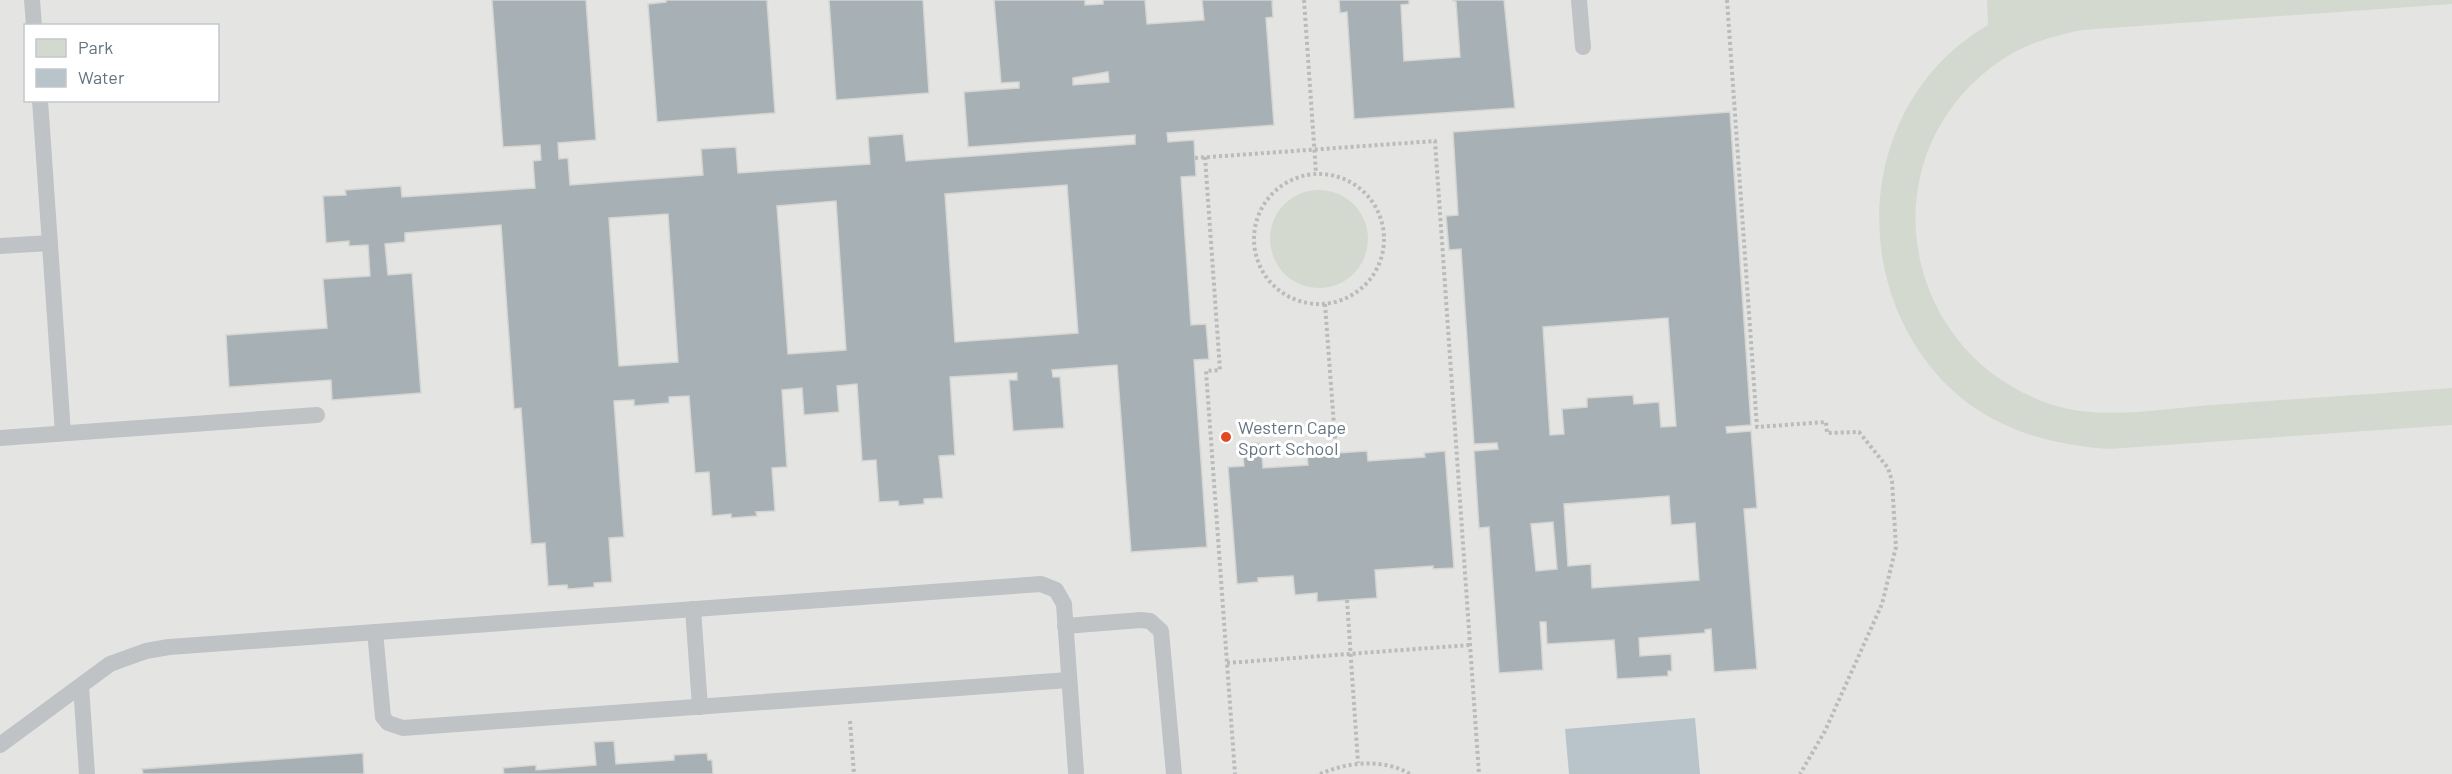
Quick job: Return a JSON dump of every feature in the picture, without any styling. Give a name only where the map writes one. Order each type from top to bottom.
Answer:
[{"type":"lane","points":[[32,0],[34,24]]},
{"type":"lane","points":[[1579,0],[1583,47]]},
{"type":"lane","points":[[40,102],[63,434]]},
{"type":"lane","points":[[0,246],[50,243]]},
{"type":"lane","points":[[0,438],[317,415]]},
{"type":"lane","points":[[0,745],[111,664],[146,651],[375,632],[1041,584],[1050,585],[1062,596],[1076,772]]},
{"type":"lane","points":[[693,609],[700,707]]},
{"type":"lane","points":[[1065,626],[1141,620],[1150,621],[1161,632],[1174,774]]},
{"type":"lane","points":[[375,632],[380,708],[382,717],[394,727],[1069,680]]},
{"type":"lane","points":[[81,686],[87,774]]},
{"type":"path","points":[[1304,0],[1316,173]]},
{"type":"path","points":[[1727,0],[1757,427],[1826,422],[1827,433],[1859,432],[1888,468],[1893,481],[1896,547],[1882,604],[1825,731],[1800,774]]},
{"type":"path","points":[[1195,158],[1435,141],[1479,774]]},
{"type":"path","points":[[1205,157],[1220,370],[1206,370],[1235,774]]},
{"type":"path","points":[[1316,173],[1334,175],[1352,182],[1366,193],[1377,208],[1383,225],[1384,243],[1381,262],[1372,278],[1359,291],[1343,300],[1325,304],[1306,303],[1288,297],[1274,286],[1262,270],[1256,253],[1254,234],[1258,215],[1268,199],[1281,186],[1298,177],[1316,173]]},
{"type":"path","points":[[1325,304],[1336,453]]},
{"type":"path","points":[[1347,600],[1358,763]]},
{"type":"path","points":[[1227,663],[1470,645]]},
{"type":"path","points":[[848,696],[854,774]]},
{"type":"path","points":[[1320,774],[1335,767],[1358,763],[1382,764],[1410,774]]},
{"type":"shaded area","name":"Western Cape Sport School","points":[[0,0],[2452,0],[2452,774],[0,774]]},
{"type":"green space","points":[[1987,0],[2452,0],[2452,4],[2082,30],[2039,41],[2000,61],[1957,100],[1930,146],[1917,196],[1918,248],[1932,297],[1959,341],[1999,378],[2050,404],[2069,409],[2109,413],[2452,388],[2452,425],[2109,449],[2066,444],[2025,433],[1986,415],[1951,389],[1916,347],[1893,300],[1881,249],[1880,197],[1891,147],[1912,100],[1944,58],[1988,25]]},
{"type":"green space","points":[[1319,190],[1338,194],[1354,204],[1364,220],[1368,239],[1364,258],[1354,274],[1338,284],[1319,288],[1300,284],[1284,274],[1274,258],[1270,239],[1274,220],[1284,204],[1300,194]]},
{"type":"water","points":[[1695,718],[1700,774],[1569,774],[1565,729]]},
{"type":"building","points":[[492,0],[586,0],[596,140],[558,143],[559,159],[568,158],[570,185],[703,175],[701,149],[736,147],[738,173],[870,164],[868,137],[903,134],[906,161],[1135,144],[1135,135],[968,147],[964,92],[1019,88],[1019,82],[1001,83],[994,0],[1085,0],[1085,5],[1103,4],[1103,0],[1145,0],[1147,24],[1204,20],[1202,0],[1272,0],[1273,17],[1266,18],[1274,125],[1167,133],[1168,142],[1194,140],[1196,176],[1181,177],[1191,325],[1206,324],[1209,359],[1194,360],[1207,547],[1131,552],[1117,365],[1052,370],[1053,377],[1060,377],[1064,428],[1013,431],[1009,380],[1017,380],[1017,373],[950,377],[955,455],[939,456],[943,498],[924,499],[924,504],[899,506],[898,501],[879,502],[876,460],[862,461],[857,384],[837,386],[839,412],[804,415],[802,388],[782,390],[787,467],[772,468],[775,511],[756,512],[757,516],[731,518],[731,514],[712,516],[709,472],[695,473],[689,396],[669,397],[669,403],[634,406],[634,400],[614,401],[624,537],[609,538],[612,582],[594,583],[594,587],[568,589],[567,585],[548,586],[545,543],[531,544],[521,408],[514,409],[501,225],[405,233],[405,242],[385,244],[388,275],[412,273],[421,393],[332,400],[331,380],[229,387],[226,335],[327,328],[323,279],[370,276],[368,245],[349,246],[349,241],[326,243],[323,196],[346,195],[345,190],[401,186],[402,197],[535,188],[533,161],[541,160],[540,145],[503,147]],"holes":[[[1108,72],[1109,82],[1073,85],[1073,78]],[[1067,185],[1078,333],[955,342],[945,194]],[[836,201],[846,350],[788,354],[777,206]],[[668,214],[678,362],[619,366],[609,218]]]},
{"type":"building","points":[[666,0],[767,0],[775,113],[657,122],[648,4],[666,2]]},
{"type":"building","points":[[829,0],[923,0],[929,93],[836,100]]},
{"type":"building","points":[[1339,0],[1409,0],[1409,4],[1401,5],[1404,61],[1460,57],[1456,2],[1452,0],[1504,0],[1515,108],[1354,119],[1347,12],[1340,13]]},
{"type":"building","points":[[1730,112],[1751,425],[1726,427],[1727,433],[1751,431],[1757,508],[1744,509],[1757,669],[1714,672],[1711,629],[1705,630],[1705,633],[1639,638],[1640,656],[1671,654],[1672,671],[1668,671],[1668,676],[1617,679],[1614,640],[1547,644],[1546,622],[1540,622],[1543,670],[1499,673],[1489,527],[1479,528],[1474,451],[1498,449],[1497,443],[1474,444],[1461,249],[1449,250],[1446,216],[1458,215],[1453,132]],"holes":[[[1668,318],[1676,426],[1661,427],[1659,402],[1634,404],[1633,395],[1587,398],[1587,407],[1562,409],[1564,434],[1550,435],[1543,327]],[[1669,496],[1671,525],[1695,523],[1699,580],[1592,588],[1591,564],[1568,566],[1564,504]],[[1553,522],[1557,569],[1536,571],[1531,524]]]},
{"type":"building","points":[[1261,443],[1263,468],[1308,465],[1307,455],[1367,451],[1368,461],[1425,457],[1424,453],[1445,451],[1454,568],[1433,569],[1433,566],[1375,570],[1377,598],[1317,602],[1317,593],[1295,595],[1293,576],[1258,578],[1258,582],[1237,584],[1228,467],[1244,466],[1242,444]]},
{"type":"building","points":[[614,741],[616,764],[674,760],[674,755],[707,753],[708,760],[712,760],[713,774],[504,774],[503,768],[536,765],[536,770],[596,765],[594,742]]},
{"type":"building","points":[[363,753],[364,774],[143,774],[142,769]]},
{"type":"place","name":"Western Cape Sport School","points":[[1226,437]]}]
